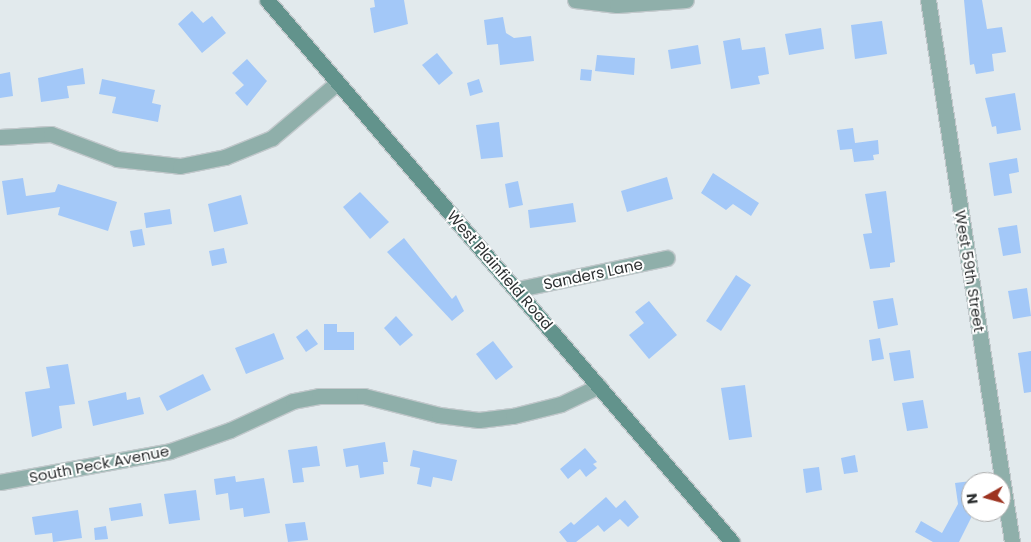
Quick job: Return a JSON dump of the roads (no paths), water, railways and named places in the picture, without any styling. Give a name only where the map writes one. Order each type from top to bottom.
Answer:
[{"type":"main road","name":"West Plainfield Road","points":[[267,0],[518,290],[732,542]]},
{"type":"street","points":[[575,0],[617,6],[686,0]]},
{"type":"street","name":"West 59th Street","points":[[928,0],[1012,542]]},
{"type":"street","points":[[0,137],[51,134],[117,159],[180,166],[225,157],[272,138],[337,83]]},
{"type":"street","name":"Sanders Lane","points":[[518,290],[667,258]]},
{"type":"street","name":"South Peck Avenue","points":[[0,482],[170,451],[230,430],[293,401],[320,396],[364,396],[439,415],[479,420],[513,416],[561,404],[599,386]]}]
